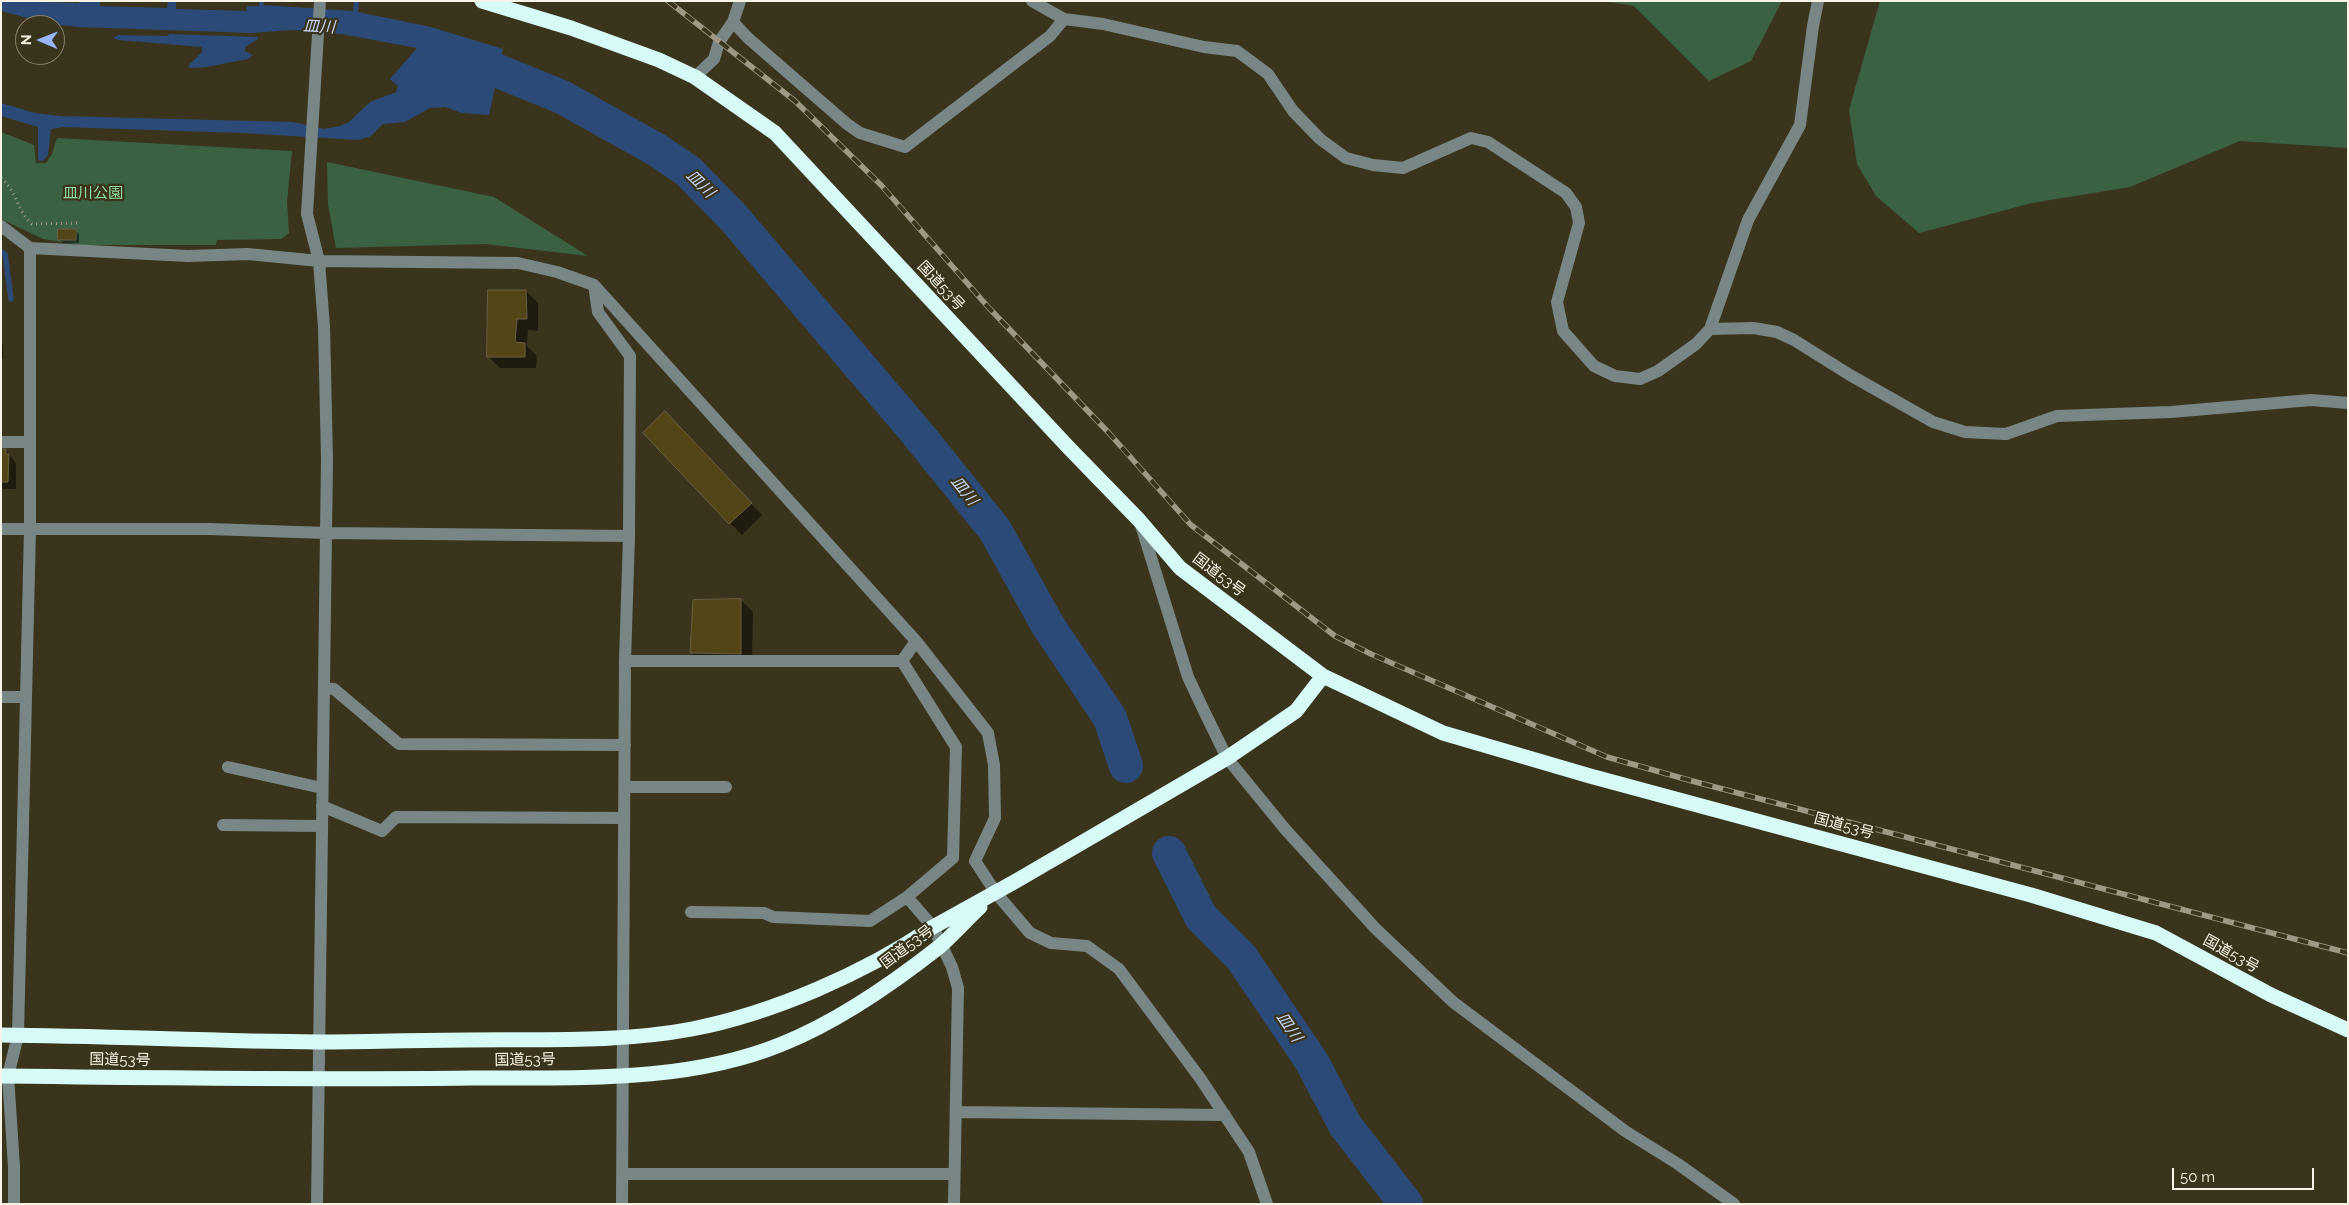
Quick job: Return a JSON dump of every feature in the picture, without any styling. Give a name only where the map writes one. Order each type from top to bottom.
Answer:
[{"type":"highway","name":"国道53号","points":[[482,1],[571,28],[658,60],[695,77],[775,133],[1062,441],[1139,520],[1180,568],[1323,676],[1444,733],[1590,776],[2031,895],[2156,933],[2271,995],[2348,1030]]},
{"type":"highway","name":"国道53号","points":[[1,1035],[318,1042],[623,1038],[693,1029],[773,1007],[836,980],[897,949],[1227,758],[1296,711],[1323,676]]},
{"type":"highway","name":"国道53号","points":[[5,1076],[318,1080],[622,1076],[704,1066],[780,1045],[817,1028],[852,1008],[940,946],[996,893]]},
{"type":"street","points":[[317,1204],[327,459],[324,336],[319,261],[307,214],[320,1]]},
{"type":"street","points":[[695,77],[714,59],[720,42],[734,22],[740,1]]},
{"type":"street","points":[[1032,1],[1064,19],[1103,24],[1204,47],[1237,51],[1268,74],[1294,111],[1320,139],[1346,158],[1373,165],[1403,168],[1471,138],[1488,142],[1566,193],[1576,207],[1579,223],[1557,302],[1563,331],[1594,366],[1615,376],[1640,379],[1658,371],[1696,344],[1710,329],[1748,220],[1800,125],[1818,1]]},
{"type":"street","points":[[734,22],[748,38],[860,133],[905,146],[1050,36],[1064,19]]},
{"type":"street","points":[[1,226],[30,248],[188,256],[248,254],[319,261],[518,264],[557,272],[594,285],[916,641],[988,734],[994,765],[995,818],[976,860],[996,893],[1030,933],[1051,943],[1087,946],[1119,970],[1200,1078],[1249,1152],[1262,1201]]},
{"type":"street","points":[[14,1204],[8,1167],[5,1076],[18,1035],[30,529],[30,248]]},
{"type":"street","points":[[594,285],[598,312],[630,356],[629,536],[625,661],[622,1204]]},
{"type":"street","points":[[1710,329],[1754,328],[1777,332],[1794,340],[1933,422],[1965,432],[2006,434],[2057,416],[2171,412],[2311,400],[2348,403]]},
{"type":"street","points":[[630,356],[653,350]]},
{"type":"street","points":[[1,442],[30,442]]},
{"type":"street","points":[[1139,520],[1188,678],[1227,758],[1285,829],[1369,920],[1453,1002],[1625,1131],[1678,1164],[1734,1204]]},
{"type":"street","points":[[1,529],[209,529],[326,533],[629,536]]},
{"type":"street","points":[[902,661],[916,641]]},
{"type":"street","points":[[625,661],[902,661]]},
{"type":"street","points":[[691,912],[764,913],[773,917],[870,921],[907,897],[953,858],[956,747],[902,661]]},
{"type":"street","points":[[324,688],[334,689],[400,744],[625,745]]},
{"type":"street","points":[[1,697],[26,697]]},
{"type":"street","points":[[228,767],[322,788]]},
{"type":"street","points":[[625,787],[726,787]]},
{"type":"street","points":[[322,806],[382,831],[396,817],[624,818]]},
{"type":"street","points":[[223,825],[322,826]]},
{"type":"street","points":[[907,897],[933,927],[940,946],[952,967],[958,988],[954,1204]]},
{"type":"street","points":[[956,1112],[1225,1115]]},
{"type":"street","points":[[623,1174],[954,1174]]},
{"type":"path","points":[[1,178],[15,194],[22,215],[32,224],[79,223]]},
{"type":"green space","points":[[1603,1],[1782,1],[1751,61],[1709,81],[1634,6]]},
{"type":"green space","points":[[1880,1],[2348,1],[2348,148],[2240,141],[2130,187],[2032,203],[1919,233],[1876,196],[1857,164],[1849,110]]},
{"type":"green space","name":"皿川公園","points":[[1,132],[34,145],[36,163],[46,163],[52,154],[57,138],[292,151],[287,202],[289,233],[281,239],[217,240],[216,245],[81,245],[43,239],[1,219]]},
{"type":"green space","points":[[327,162],[494,197],[588,256],[485,244],[336,248],[328,205]]},
{"type":"water","points":[[1,1],[79,3],[79,1],[100,1],[100,6],[167,8],[168,1],[176,1],[176,9],[246,11],[247,6],[259,6],[259,1],[263,1],[264,5],[353,11],[354,1],[359,1],[358,12],[431,27],[503,49],[489,115],[462,113],[445,107],[430,108],[405,122],[383,124],[371,136],[359,140],[242,133],[63,127],[51,129],[48,155],[43,161],[38,160],[38,127],[1,116],[1,103],[35,113],[60,116],[293,122],[324,129],[349,122],[370,102],[396,92],[398,86],[390,79],[417,48],[341,34],[292,30],[251,33],[79,27],[65,26],[65,15],[16,15],[1,11]]},
{"type":"water","points":[[169,34],[258,37],[258,39],[245,47],[245,51],[253,55],[248,59],[190,68],[188,66],[202,52],[202,47],[113,38],[118,35],[168,36]]},
{"type":"building","points":[[58,229],[76,229],[76,240],[58,240]]},
{"type":"building","points":[[488,290],[526,290],[527,319],[517,319],[515,342],[525,343],[525,357],[487,357]]},
{"type":"building","points":[[665,411],[752,503],[729,524],[643,433]]},
{"type":"building","points":[[1,449],[6,449],[6,454],[9,454],[8,482],[1,482]]},
{"type":"building","points":[[741,599],[741,654],[690,653],[693,600]]},
{"type":"waterway","name":"皿川","points":[[456,54],[562,97],[657,150],[688,171],[733,217],[916,432],[995,530],[1047,624],[1110,718],[1126,766]]},
{"type":"waterway","points":[[1,252],[5,254],[11,299]]},
{"type":"waterway","name":"皿川","points":[[1169,853],[1201,917],[1241,957],[1312,1062],[1345,1125],[1406,1204]]},
{"type":"railway","points":[[668,1],[795,101],[881,185],[989,308],[1108,432],[1191,525],[1335,636],[1371,654],[1607,757],[2348,953]]}]
